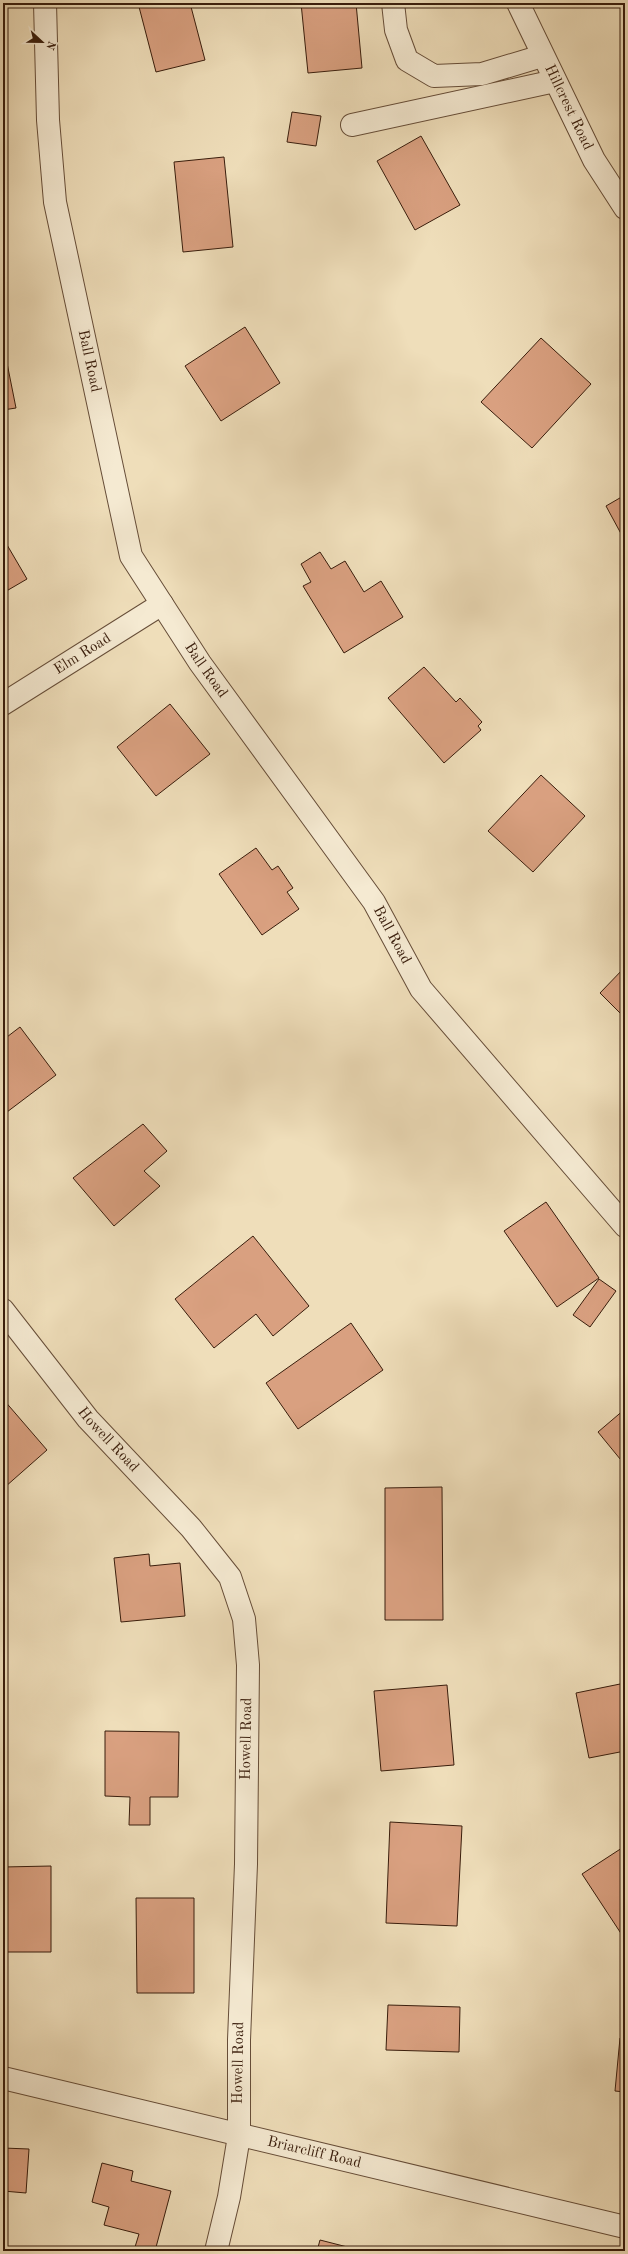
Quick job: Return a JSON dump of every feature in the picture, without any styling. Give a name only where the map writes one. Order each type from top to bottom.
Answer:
[{"type":"street","name":"Ball Road","points":[[45,3],[48,120],[55,202],[130,556],[200,663],[374,902],[421,989],[625,1226]]},
{"type":"street","points":[[393,3],[396,30],[407,60],[434,76],[482,74],[542,56]]},
{"type":"street","name":"Hillcrest Road","points":[[518,3],[542,56],[594,160],[625,208]]},
{"type":"street","points":[[352,125],[555,81]]},
{"type":"street","name":"Elm Road","points":[[3,704],[162,604]]},
{"type":"street","name":"Howell Road","points":[[3,1310],[88,1419],[191,1528],[230,1577],[244,1619],[248,1665],[248,1697],[246,1864],[239,2040],[239,2136],[229,2198],[216,2251]]},
{"type":"street","name":"Briarcliff Road","points":[[3,2078],[239,2136],[625,2227]]},
{"type":"building","points":[[138,3],[190,3],[205,60],[156,72]]},
{"type":"building","points":[[301,3],[356,3],[362,68],[308,73]]},
{"type":"building","points":[[3,110],[6,155],[3,155]]},
{"type":"building","points":[[292,112],[321,116],[316,146],[287,142]]},
{"type":"building","points":[[421,136],[460,205],[415,230],[377,161]]},
{"type":"building","points":[[224,157],[233,247],[183,252],[174,162]]},
{"type":"building","points":[[245,327],[280,383],[221,421],[185,366]]},
{"type":"building","points":[[541,338],[591,384],[532,448],[481,402]]},
{"type":"building","points":[[3,343],[16,408],[3,410]]},
{"type":"building","points":[[625,495],[625,541],[606,506]]},
{"type":"building","points":[[3,538],[27,579],[3,593]]},
{"type":"building","points":[[320,552],[331,569],[345,561],[364,592],[381,581],[403,617],[344,653],[303,586],[311,582],[301,564]]},
{"type":"building","points":[[424,667],[456,702],[460,698],[482,722],[478,726],[481,730],[444,763],[388,698]]},
{"type":"building","points":[[170,704],[210,754],[156,796],[117,747]]},
{"type":"building","points":[[541,775],[585,816],[533,872],[488,831]]},
{"type":"building","points":[[256,848],[272,870],[278,866],[293,888],[287,892],[299,909],[262,935],[219,874]]},
{"type":"building","points":[[625,967],[625,1018],[600,993]]},
{"type":"building","points":[[20,1027],[56,1075],[3,1115],[3,1040]]},
{"type":"building","points":[[143,1124],[167,1151],[144,1171],[160,1186],[114,1226],[73,1178]]},
{"type":"building","points":[[546,1202],[599,1278],[557,1307],[504,1231]]},
{"type":"building","points":[[253,1236],[309,1306],[273,1336],[256,1314],[214,1348],[175,1299]]},
{"type":"building","points":[[599,1279],[616,1291],[590,1327],[573,1315]]},
{"type":"building","points":[[351,1323],[383,1370],[298,1429],[266,1383]]},
{"type":"building","points":[[3,1399],[47,1450],[5,1487],[3,1484]]},
{"type":"building","points":[[625,1409],[625,1465],[598,1432]]},
{"type":"building","points":[[442,1487],[443,1620],[385,1620],[385,1488]]},
{"type":"building","points":[[149,1554],[150,1566],[180,1563],[185,1616],[121,1622],[114,1558]]},
{"type":"building","points":[[625,1683],[625,1751],[589,1758],[576,1693]]},
{"type":"building","points":[[447,1685],[454,1765],[381,1771],[374,1691]]},
{"type":"building","points":[[105,1731],[179,1732],[178,1797],[150,1797],[150,1825],[129,1825],[130,1797],[105,1796]]},
{"type":"building","points":[[390,1822],[462,1826],[457,1926],[386,1923]]},
{"type":"building","points":[[625,1846],[625,1933],[622,1935],[582,1874]]},
{"type":"building","points":[[51,1866],[51,1952],[3,1952],[3,1867]]},
{"type":"building","points":[[136,1898],[194,1898],[194,1993],[137,1993]]},
{"type":"building","points":[[388,2005],[460,2007],[459,2052],[386,2050]]},
{"type":"building","points":[[620,2038],[625,2038],[625,2092],[615,2091]]},
{"type":"building","points":[[3,2148],[29,2149],[26,2193],[3,2191]]},
{"type":"building","points":[[102,2163],[133,2171],[131,2181],[171,2191],[155,2251],[135,2247],[139,2234],[104,2225],[109,2207],[92,2202]]},
{"type":"building","points":[[320,2240],[363,2251],[317,2251]]}]
